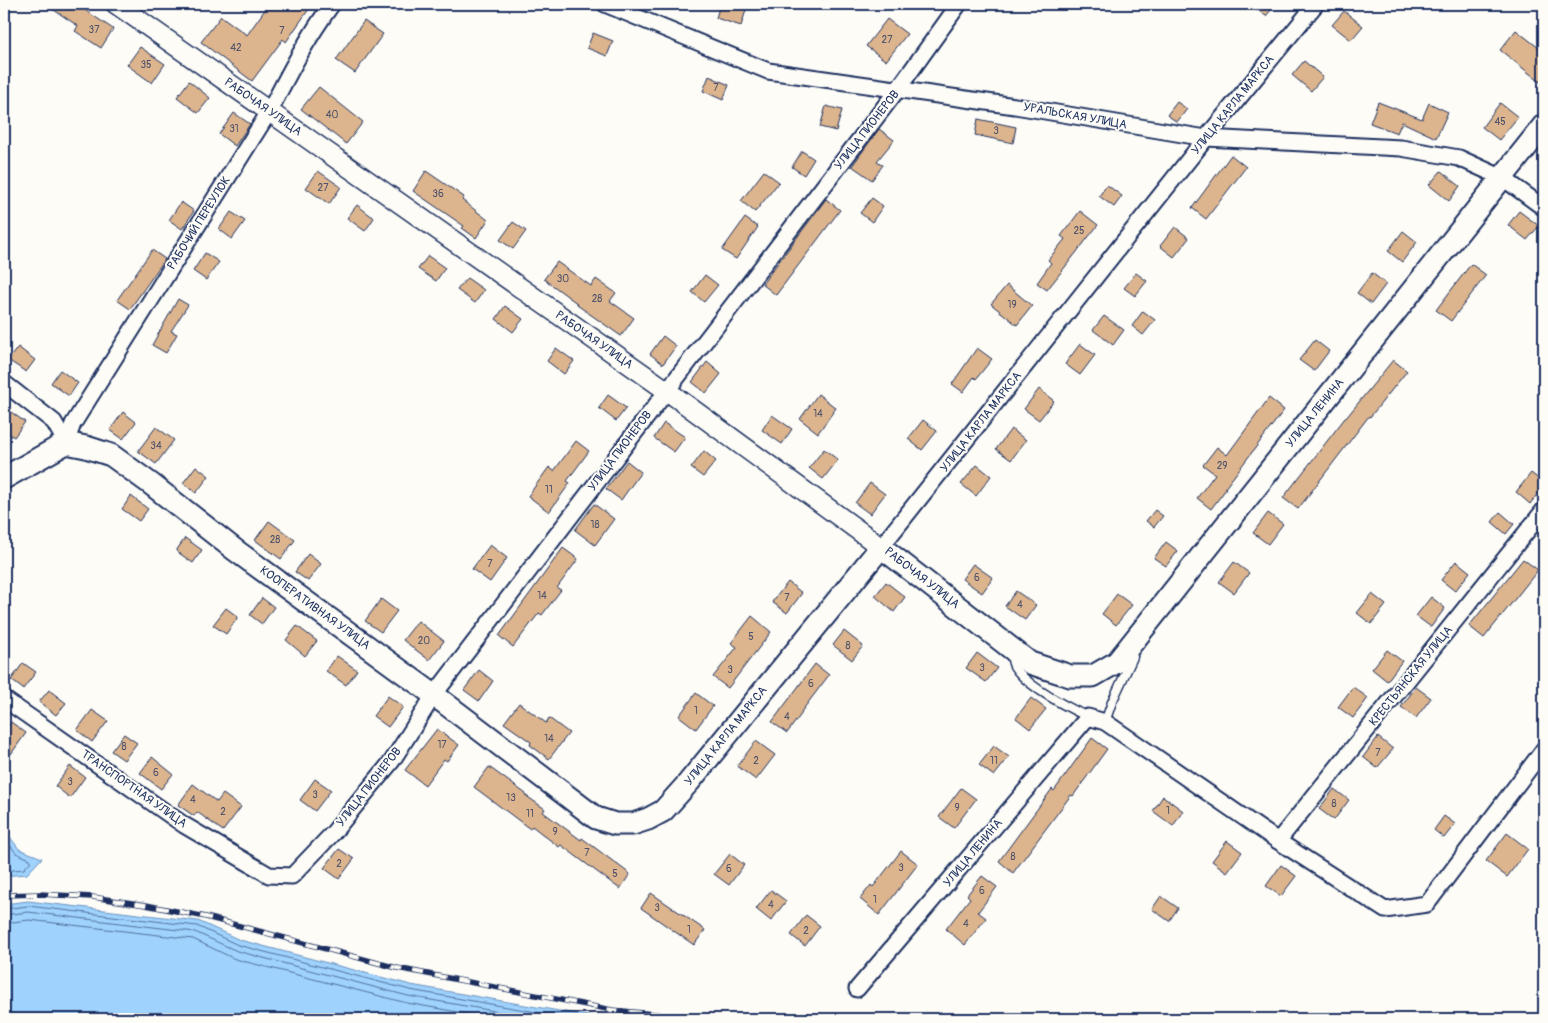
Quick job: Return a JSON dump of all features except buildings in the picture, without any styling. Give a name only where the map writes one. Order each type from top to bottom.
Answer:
[{"type":"main road","name":"УЛИЦА ЛЕНИНА","points":[[1070,676],[1093,676],[1117,662],[1544,125]]},
{"type":"main road","points":[[4,478],[66,443]]},
{"type":"main road","name":"КООПЕРАТИВНАЯ УЛИЦА","points":[[66,443],[86,447],[111,456],[151,484],[235,550],[434,694],[596,818],[615,824],[632,824]]},
{"type":"main road","name":"РАБОЧАЯ УЛИЦА","points":[[881,547],[1030,663],[1070,676]]},
{"type":"main road","name":"УЛИЦА КАРЛА МАРКСА","points":[[632,824],[648,819],[663,811],[689,782],[881,547]]},
{"type":"street","name":"РАБОЧАЯ УЛИЦА","points":[[116,4],[666,390],[881,547]]},
{"type":"street","name":"РАБОЧИЙ ПЕРЕУЛОК","points":[[66,443],[73,424],[269,112],[319,21],[332,4]]},
{"type":"street","name":"УРАЛЬСКАЯ УЛИЦА","points":[[605,4],[768,71],[1015,106],[1206,138],[1401,148],[1459,158],[1503,178],[1544,208]]},
{"type":"street","name":"УЛИЦА ПИОНЕРОВ","points":[[269,875],[292,876],[333,833],[392,761],[434,694],[898,89],[959,4]]},
{"type":"street","name":"УЛИЦА КАРЛА МАРКСА","points":[[881,547],[1206,138],[1316,4]]},
{"type":"street","points":[[4,384],[54,422],[66,443]]},
{"type":"street","name":"КРЕСТЬЯНСКАЯ УЛИЦА","points":[[1278,841],[1544,510]]},
{"type":"street","name":"ТРАНСПОРТНАЯ УЛИЦА","points":[[4,699],[184,825],[269,875]]},
{"type":"street","points":[[1088,717],[1105,722],[1278,841],[1385,910],[1427,904],[1544,749]]},
{"type":"street","name":"УЛИЦА ЛЕНИНА","points":[[858,989],[1088,717]]},
{"type":"lane","points":[[1010,647],[1014,665],[1031,684],[1088,717]]},
{"type":"lane","points":[[1105,722],[1133,657],[1125,651]]},
{"type":"water","points":[[4,829],[19,849],[42,858],[27,874],[4,876]]},
{"type":"water","points":[[28,901],[198,921],[240,940],[411,985],[605,1019],[4,1019],[4,904]]},
{"type":"railway","points":[[4,895],[40,894],[92,897],[146,905],[206,917],[397,968],[612,1010],[707,1019]]},
{"type":"railway","points":[[1530,1019],[1544,1015]]}]
